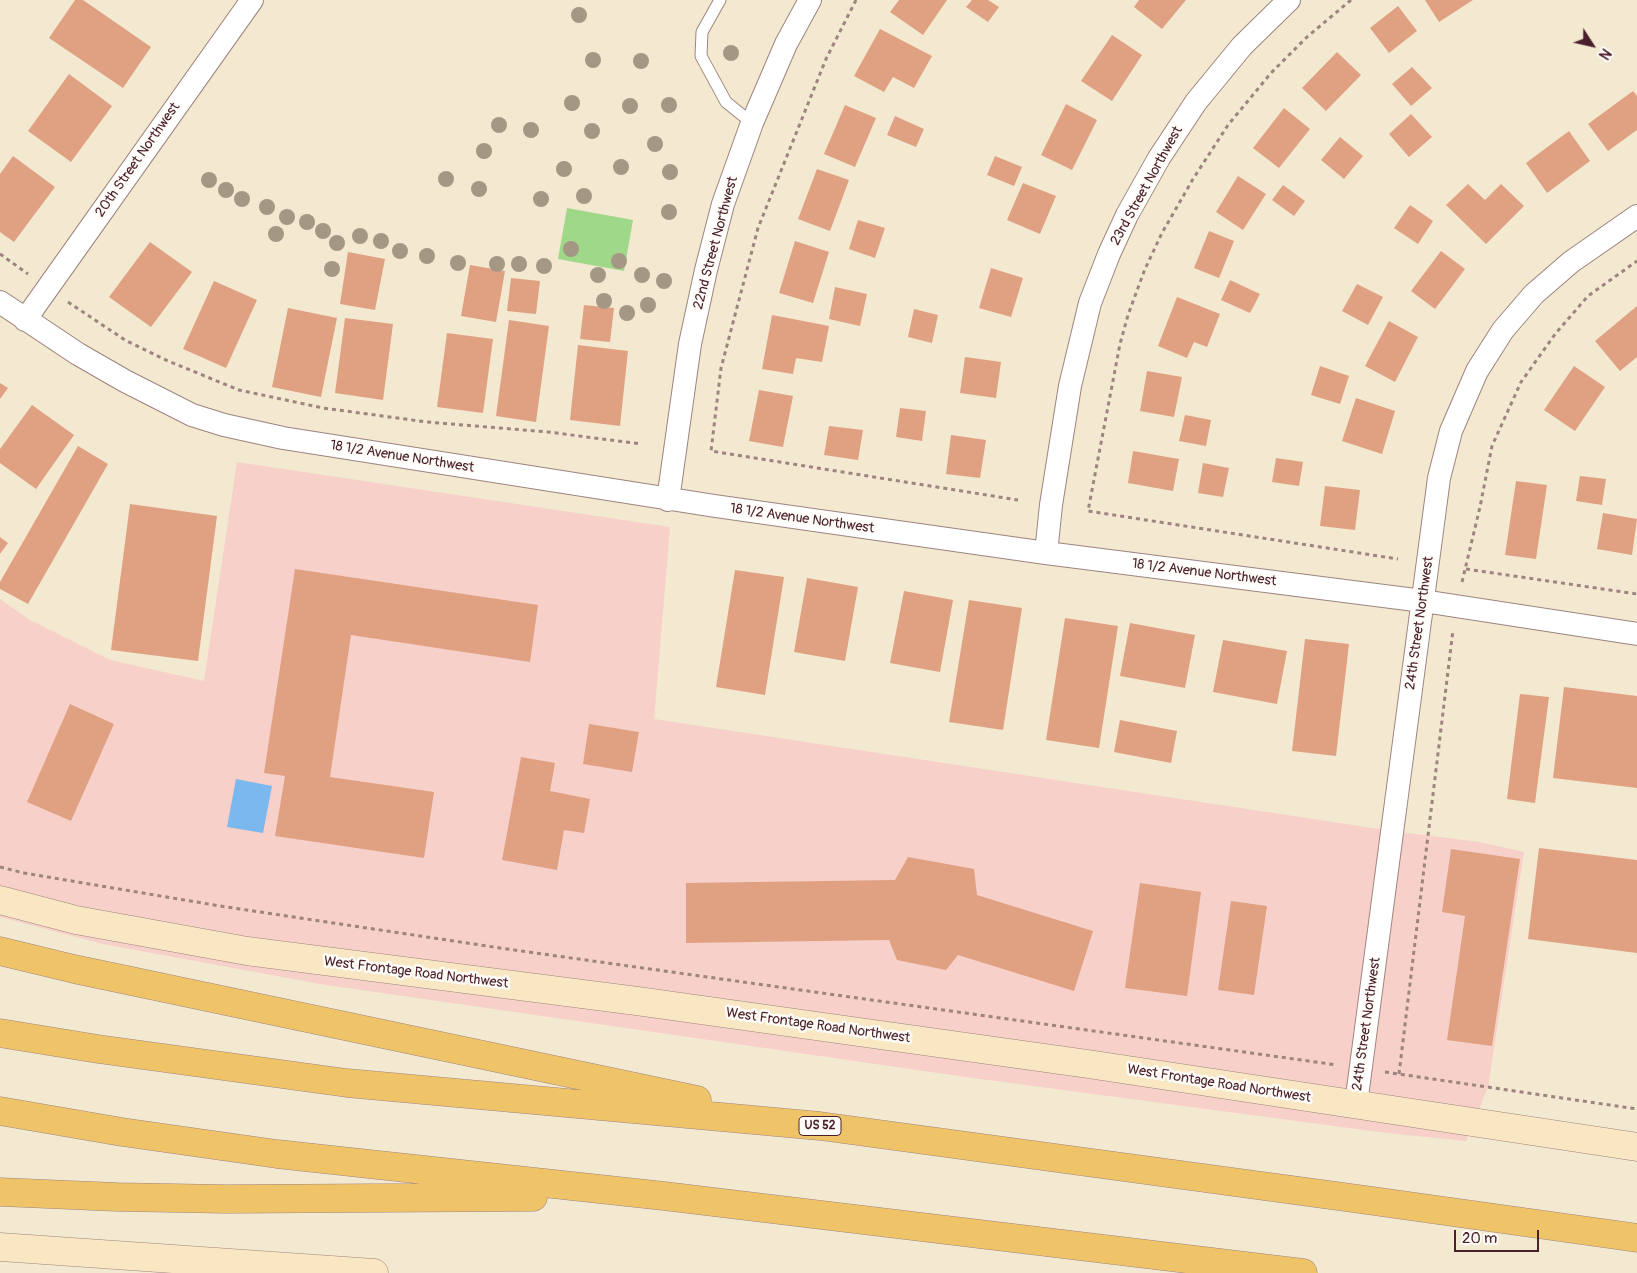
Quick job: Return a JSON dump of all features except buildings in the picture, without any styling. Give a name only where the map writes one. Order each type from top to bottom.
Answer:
[{"type":"highway","points":[[0,951],[74,969],[820,1126]]},
{"type":"highway","name":"US 52","points":[[0,1033],[98,1049],[347,1084],[820,1126],[1349,1197],[1637,1238]]},
{"type":"highway","points":[[0,1112],[277,1154],[664,1196],[1303,1273]]},
{"type":"highway","points":[[0,1192],[226,1199],[664,1196]]},
{"type":"street","name":"20th Street Northwest","points":[[25,320],[252,0]]},
{"type":"street","name":"22nd Street Northwest","points":[[668,500],[690,344],[723,204],[752,123],[786,44],[810,0]]},
{"type":"street","name":"23rd Street Northwest","points":[[1046,554],[1051,505],[1070,386],[1090,303],[1109,254],[1127,215],[1159,158],[1196,102],[1242,46],[1289,0]]},
{"type":"street","name":"24th Street Northwest","points":[[1356,1104],[1439,478],[1451,431],[1477,370],[1504,330],[1534,294],[1571,262],[1637,216]]},
{"type":"street","name":"18 1/2 Avenue Northwest","points":[[0,302],[25,320],[125,382],[192,415],[224,426],[284,438],[668,500],[1046,554],[1423,601],[1637,634]]},
{"type":"street","name":"West Frontage Road Northwest","points":[[0,900],[76,920],[247,951],[686,1008],[1098,1065],[1637,1147]]},
{"type":"street","points":[[0,1246],[374,1273]]},
{"type":"lane","points":[[720,0],[702,32],[700,56],[726,102],[752,123]]},
{"type":"path","points":[[856,0],[826,59],[758,228],[721,368],[711,451],[1018,500]]},
{"type":"path","points":[[1351,0],[1307,37],[1272,73],[1228,125],[1193,179],[1162,233],[1128,315],[1120,344],[1109,393],[1088,511],[1398,559]]},
{"type":"path","points":[[0,254],[125,340],[239,390],[323,408],[427,422],[548,432],[642,444]]},
{"type":"path","points":[[1400,1074],[1456,607],[1480,507],[1492,446],[1521,382],[1556,332],[1588,296],[1637,261]]},
{"type":"path","points":[[1466,569],[1637,594]]},
{"type":"path","points":[[0,867],[24,873],[220,906],[251,909],[506,950],[1361,1068],[1637,1109]]},
{"type":"shaded area","points":[[237,462],[670,527],[654,719],[1392,831],[1479,842],[1524,852],[1488,1087],[1466,1141],[1387,1133],[973,1078],[320,984],[103,944],[0,917],[0,599],[30,620],[110,660],[204,681]]},
{"type":"green space","points":[[567,208],[633,220],[624,271],[558,259]]},
{"type":"water","points":[[236,779],[272,786],[263,833],[227,827]]}]
